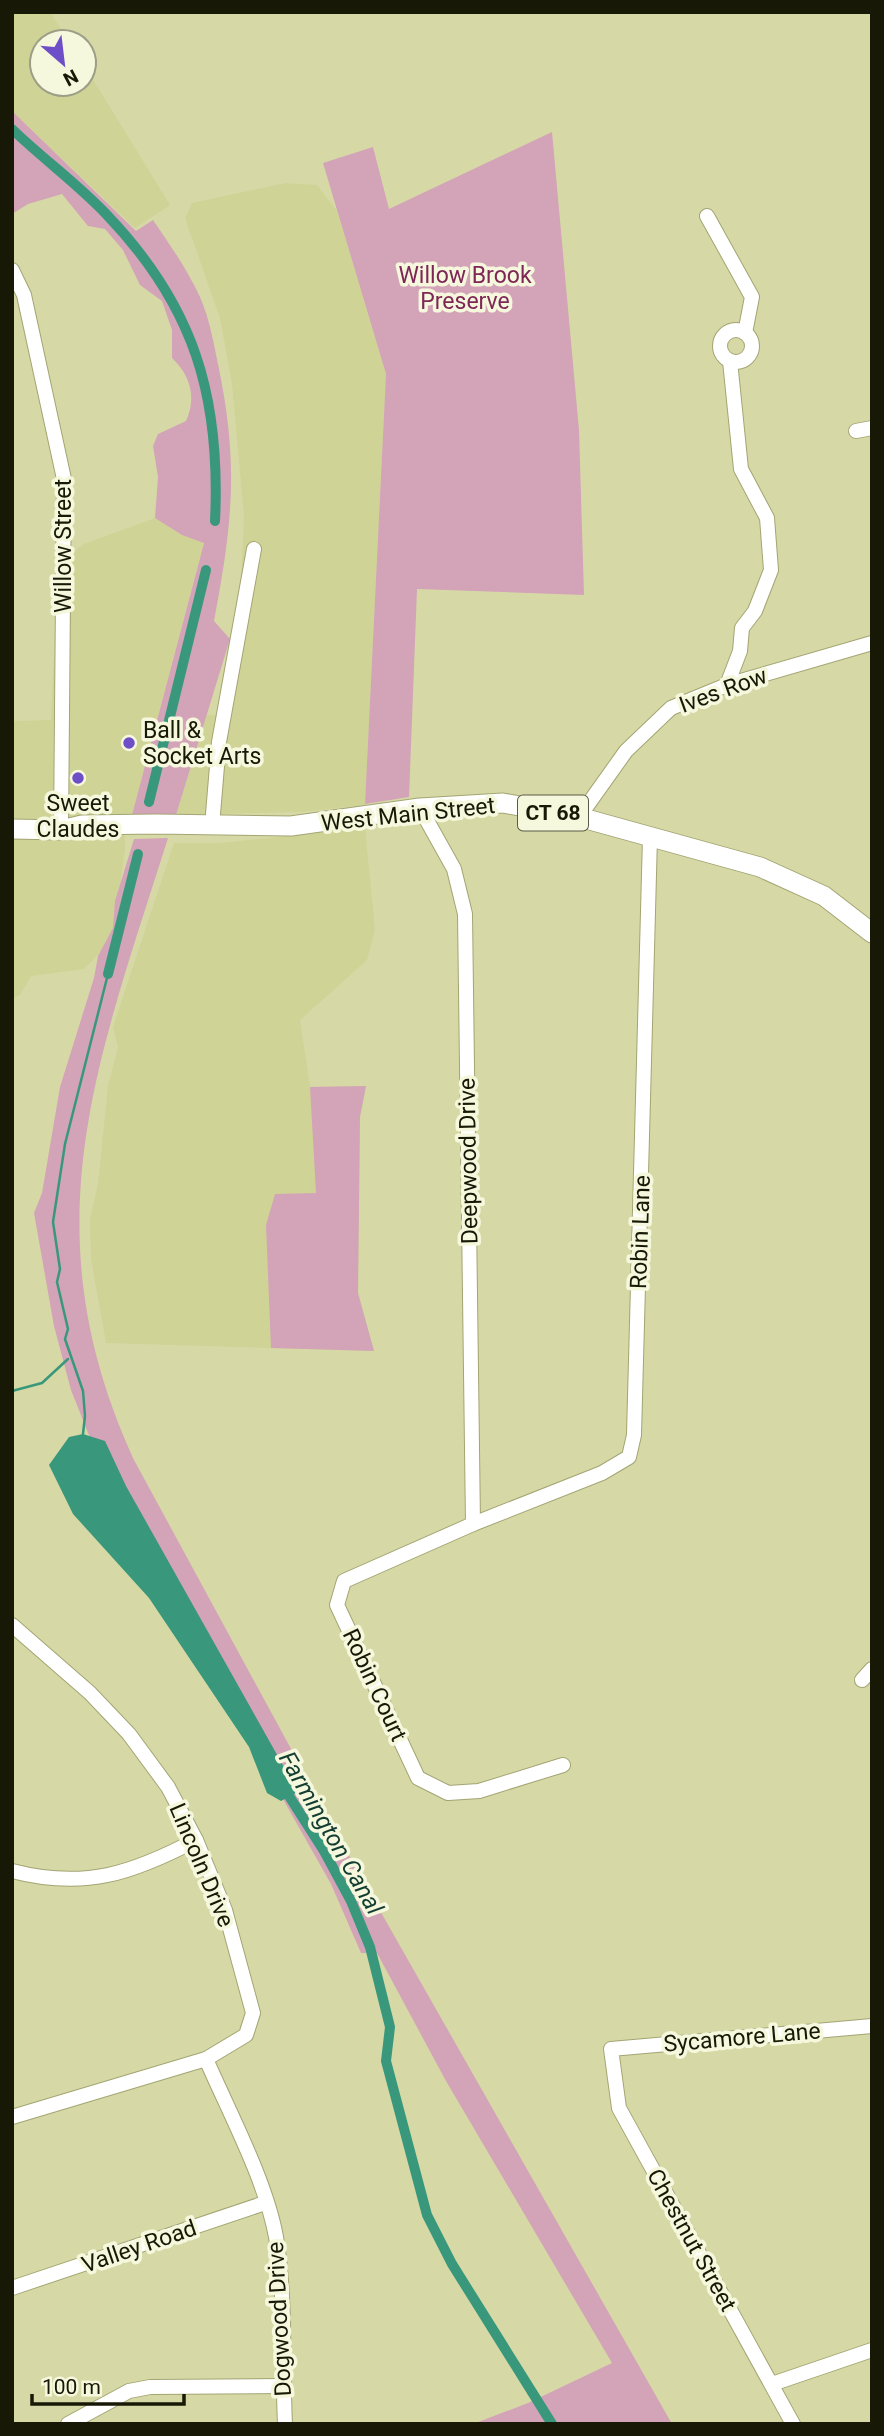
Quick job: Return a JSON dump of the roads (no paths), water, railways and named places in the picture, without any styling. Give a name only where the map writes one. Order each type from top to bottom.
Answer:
[{"type":"main road","name":"West Main Street","points":[[12,830],[61,830],[69,834],[167,835],[212,826],[290,826],[420,808],[503,803],[579,817],[766,870],[824,896],[872,933]]},
{"type":"street","points":[[707,216],[752,297],[745,333]]},
{"type":"street","name":"Willow Street","points":[[12,270],[24,295],[55,425],[64,480],[61,830]]},
{"type":"street","points":[[727,685],[740,651],[741,628],[755,611],[771,570],[767,518],[741,469],[730,361],[721,351],[722,338],[735,330],[745,333],[751,341],[750,351],[744,359],[730,361]]},
{"type":"street","points":[[856,431],[872,428]]},
{"type":"street","points":[[212,826],[219,742],[254,550]]},
{"type":"street","name":"Ives Row","points":[[579,817],[626,751],[671,708],[727,685],[872,643]]},
{"type":"street","name":"Deepwood Drive","points":[[420,808],[454,869],[465,914],[473,1524]]},
{"type":"street","name":"Robin Lane","points":[[473,1524],[602,1473],[629,1457],[634,1435],[650,837]]},
{"type":"street","name":"Robin Court","points":[[473,1524],[344,1581],[337,1605],[418,1778],[448,1793],[479,1791],[563,1765]]},
{"type":"street","name":"Lincoln Drive","points":[[12,1625],[90,1693],[130,1734],[168,1787],[197,1840],[225,1910],[253,2013],[246,2035],[206,2059],[12,2117]]},
{"type":"street","points":[[12,1871],[61,1879],[104,1877],[144,1867],[197,1840]]},
{"type":"street","name":"Sycamore Lane","points":[[611,2049],[872,2026]]},
{"type":"street","name":"Chestnut Street","points":[[611,2049],[619,2108],[793,2424]]},
{"type":"street","name":"Dogwood Drive","points":[[206,2059],[265,2203],[275,2235],[282,2289],[285,2424]]},
{"type":"street","name":"Valley Road","points":[[12,2288],[265,2203]]},
{"type":"street","points":[[772,2384],[872,2350]]},
{"type":"street","points":[[68,2424],[128,2390],[150,2387],[283,2386]]},
{"type":"waterway","name":"Farmington Canal","points":[[12,129],[107,215],[137,249],[181,319],[196,355],[213,433],[215,521]]},
{"type":"waterway","name":"Farmington Canal","points":[[149,802],[206,570]]},
{"type":"waterway","name":"Farmington Canal","points":[[108,974],[138,854]]},
{"type":"waterway","points":[[83,1434],[83,1391],[65,1339],[68,1329],[57,1282],[60,1269],[53,1222],[65,1144],[108,974]]},
{"type":"waterway","points":[[12,1391],[42,1383],[68,1359]]},
{"type":"waterway","name":"Farmington Canal","points":[[282,1785],[324,1851],[351,1901],[370,1947],[390,2027],[386,2061],[427,2215],[452,2264],[552,2424]]},
{"type":"place","name":"Ball & Socket Arts","points":[[129,743]]},
{"type":"place","name":"Sweet Claudes","points":[[78,778]]},
{"type":"park label","name":"Willow Brook Preserve","points":[[465,288]]}]
